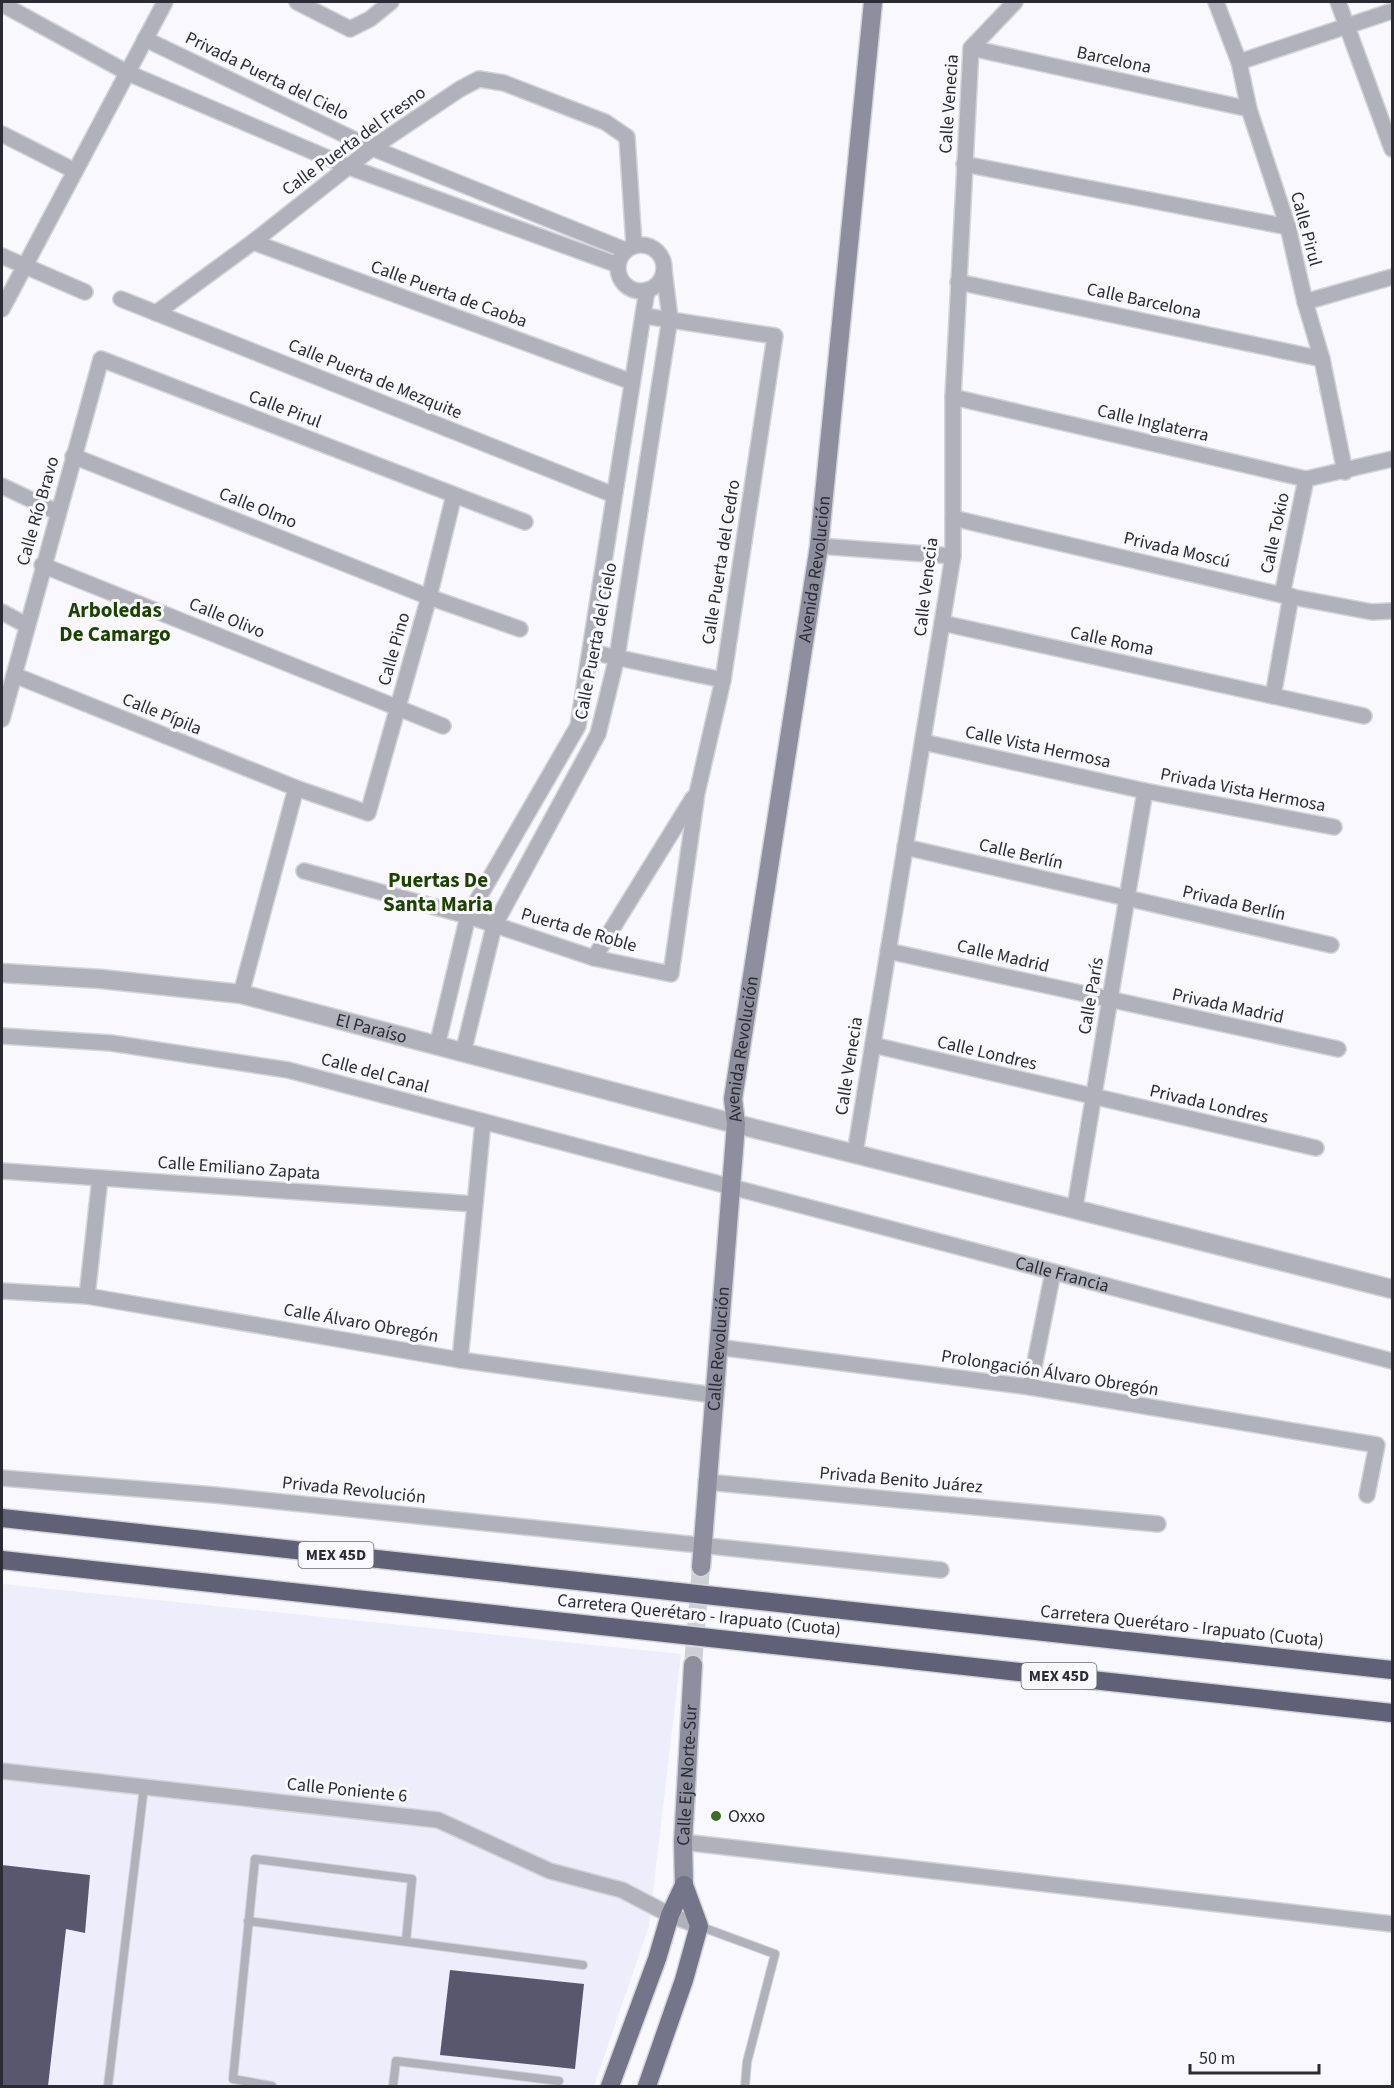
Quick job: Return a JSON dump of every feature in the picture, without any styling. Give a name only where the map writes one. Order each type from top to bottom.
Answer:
[{"type":"highway","name":"Carretera Querétaro - Irapuato (Cuota)","points":[[2,1518],[1392,1670]]},
{"type":"highway","name":"Carretera Querétaro - Irapuato (Cuota)","points":[[2,1560],[1392,1713]]},
{"type":"main road","name":"Avenida Revolución","points":[[736,1128],[733,1099],[819,546],[873,2]]},
{"type":"main road","name":"Calle Revolución","points":[[701,1567],[736,1128]]},
{"type":"main road","name":"Calle Eje Norte-Sur","points":[[693,1665],[682,1842],[684,1885],[699,1926]]},
{"type":"main road","name":"Calle Eje Norte-Sur","points":[[610,2086],[657,1959],[670,1915],[684,1885]]},
{"type":"main road","points":[[646,2086],[684,1980],[699,1926]]},
{"type":"street","points":[[2,309],[165,2]]},
{"type":"street","points":[[297,2],[350,29],[370,19],[391,2]]},
{"type":"street","name":"Calle Venecia","points":[[855,1153],[953,556],[952,397],[971,48],[1015,2]]},
{"type":"street","name":"Calle Pirul","points":[[1216,2],[1239,62],[1249,109],[1288,227],[1305,302],[1322,359],[1345,472]]},
{"type":"street","points":[[1338,2],[1392,150]]},
{"type":"street","points":[[2,4],[128,73],[349,167],[618,265]]},
{"type":"street","points":[[1239,62],[1392,11]]},
{"type":"street","name":"Privada Puerta del Cielo","points":[[145,39],[372,148]]},
{"type":"street","name":"Barcelona","points":[[971,48],[1249,109]]},
{"type":"street","name":"Calle Puerta del Fresno","points":[[156,313],[253,242],[372,148],[460,88],[479,79],[504,83],[606,122],[627,137],[630,248]]},
{"type":"street","points":[[2,134],[75,171]]},
{"type":"street","points":[[372,148],[630,248],[655,251],[662,260],[664,270],[658,283],[647,290],[637,291],[626,287],[619,277],[618,265],[630,248]]},
{"type":"street","points":[[964,164],[1288,227]]},
{"type":"street","name":"Calle Puerta de Caoba","points":[[253,242],[632,382]]},
{"type":"street","points":[[2,256],[22,268],[86,292]]},
{"type":"street","name":"Calle Puerta del Cielo","points":[[463,1053],[494,926],[598,734],[617,657],[670,318],[664,270]]},
{"type":"street","points":[[1305,302],[1392,277]]},
{"type":"street","name":"Calle Barcelona","points":[[958,282],[1322,359]]},
{"type":"street","name":"Calle Puerta del Cielo","points":[[436,1046],[468,916],[578,726],[632,382],[645,316],[647,290]]},
{"type":"street","name":"Calle Puerta de Mezquite","points":[[121,300],[614,495]]},
{"type":"street","points":[[645,316],[670,318]]},
{"type":"street","name":"Calle Puerta del Cedro","points":[[670,318],[775,336],[723,680],[697,792],[671,974]]},
{"type":"street","name":"Calle Pirul","points":[[101,359],[525,522]]},
{"type":"street","name":"Calle Río Bravo","points":[[2,711],[14,675],[42,565],[101,359]]},
{"type":"street","name":"Calle Inglaterra","points":[[952,397],[1306,479],[1345,472],[1392,459]]},
{"type":"street","name":"Calle Olmo","points":[[73,456],[429,597],[520,629]]},
{"type":"street","name":"Calle Tokio","points":[[1273,696],[1306,479]]},
{"type":"street","points":[[2,486],[57,512]]},
{"type":"street","name":"Calle Pino","points":[[368,813],[429,597],[454,495]]},
{"type":"street","name":"Privada Moscú","points":[[953,518],[1287,595],[1372,612],[1392,611]]},
{"type":"street","points":[[819,546],[953,556]]},
{"type":"street","name":"Calle Olivo","points":[[42,565],[443,726]]},
{"type":"street","points":[[2,612],[26,625]]},
{"type":"street","name":"Calle Roma","points":[[942,624],[1364,716]]},
{"type":"street","points":[[591,652],[723,680]]},
{"type":"street","name":"Calle Pípila","points":[[14,675],[296,789],[368,813]]},
{"type":"street","name":"Calle Vista Hermosa","points":[[922,742],[1145,790]]},
{"type":"street","points":[[242,994],[296,789]]},
{"type":"street","name":"Privada Vista Hermosa","points":[[1145,790],[1334,827]]},
{"type":"street","name":"Calle París","points":[[1075,1207],[1145,790]]},
{"type":"street","name":"Calle Puerta del Cedro","points":[[594,957],[697,792]]},
{"type":"street","name":"Calle Berlín","points":[[905,847],[1127,898]]},
{"type":"street","name":"Puerta de Roble","points":[[304,871],[468,916],[594,957],[671,974]]},
{"type":"street","name":"Privada Berlín","points":[[1127,898],[1331,945]]},
{"type":"street","name":"Calle Madrid","points":[[888,951],[1110,1000]]},
{"type":"street","name":"El Paraíso","points":[[2,973],[101,979],[242,994],[736,1128]]},
{"type":"street","name":"Privada Madrid","points":[[1110,1000],[1338,1049]]},
{"type":"street","name":"Calle del Canal","points":[[2,1036],[111,1043],[288,1070],[483,1122],[731,1181]]},
{"type":"street","name":"Calle Londres","points":[[873,1045],[1093,1098]]},
{"type":"street","name":"Privada Londres","points":[[1093,1098],[1316,1148]]},
{"type":"street","points":[[460,1360],[483,1122]]},
{"type":"street","points":[[736,1128],[855,1153],[1392,1289]]},
{"type":"street","name":"Calle Emiliano Zapata","points":[[2,1171],[474,1204]]},
{"type":"street","points":[[87,1296],[100,1178]]},
{"type":"street","name":"Calle Francia","points":[[731,1181],[1053,1272],[1392,1361]]},
{"type":"street","points":[[1030,1387],[1053,1272]]},
{"type":"street","name":"Calle Álvaro Obregón","points":[[2,1291],[87,1296],[460,1360],[713,1395]]},
{"type":"street","name":"Prolongación Álvaro Obregón","points":[[717,1347],[1030,1387],[1377,1445],[1367,1495]]},
{"type":"street","name":"Privada Revolución","points":[[2,1478],[215,1495],[941,1570]]},
{"type":"street","name":"Privada Benito Juárez","points":[[706,1482],[1093,1516],[1158,1524]]},
{"type":"street","name":"Calle Poniente 6","points":[[2,1771],[438,1820],[550,1871],[622,1890],[670,1915],[699,1926]]},
{"type":"street","points":[[682,1842],[1392,1924]]},
{"type":"lane","points":[[108,2086],[144,1787]]},
{"type":"lane","points":[[272,2086],[232,2079],[255,1859],[412,1879],[406,1941]]},
{"type":"lane","points":[[248,1921],[583,1965]]},
{"type":"lane","points":[[699,1926],[775,1954],[747,2062],[745,2086]]},
{"type":"lane","points":[[393,2086],[396,2061],[559,2081]]},
{"type":"shaded area","points":[[2,1584],[681,1654],[649,1926],[594,2086],[2,2086]]},
{"type":"building","points":[[2,1865],[90,1875],[85,1933],[66,1929],[48,2086],[2,2086]]},
{"type":"building","points":[[450,1970],[584,1984],[575,2069],[440,2055]]},
{"type":"tunnel","points":[[693,1665],[701,1567]]},
{"type":"place","name":"Oxxo","points":[[716,1816]]},
{"type":"district","name":"Arboledas De Camargo","points":[[115,622]]},
{"type":"district","name":"Puertas De Santa Maria","points":[[438,892]]}]
